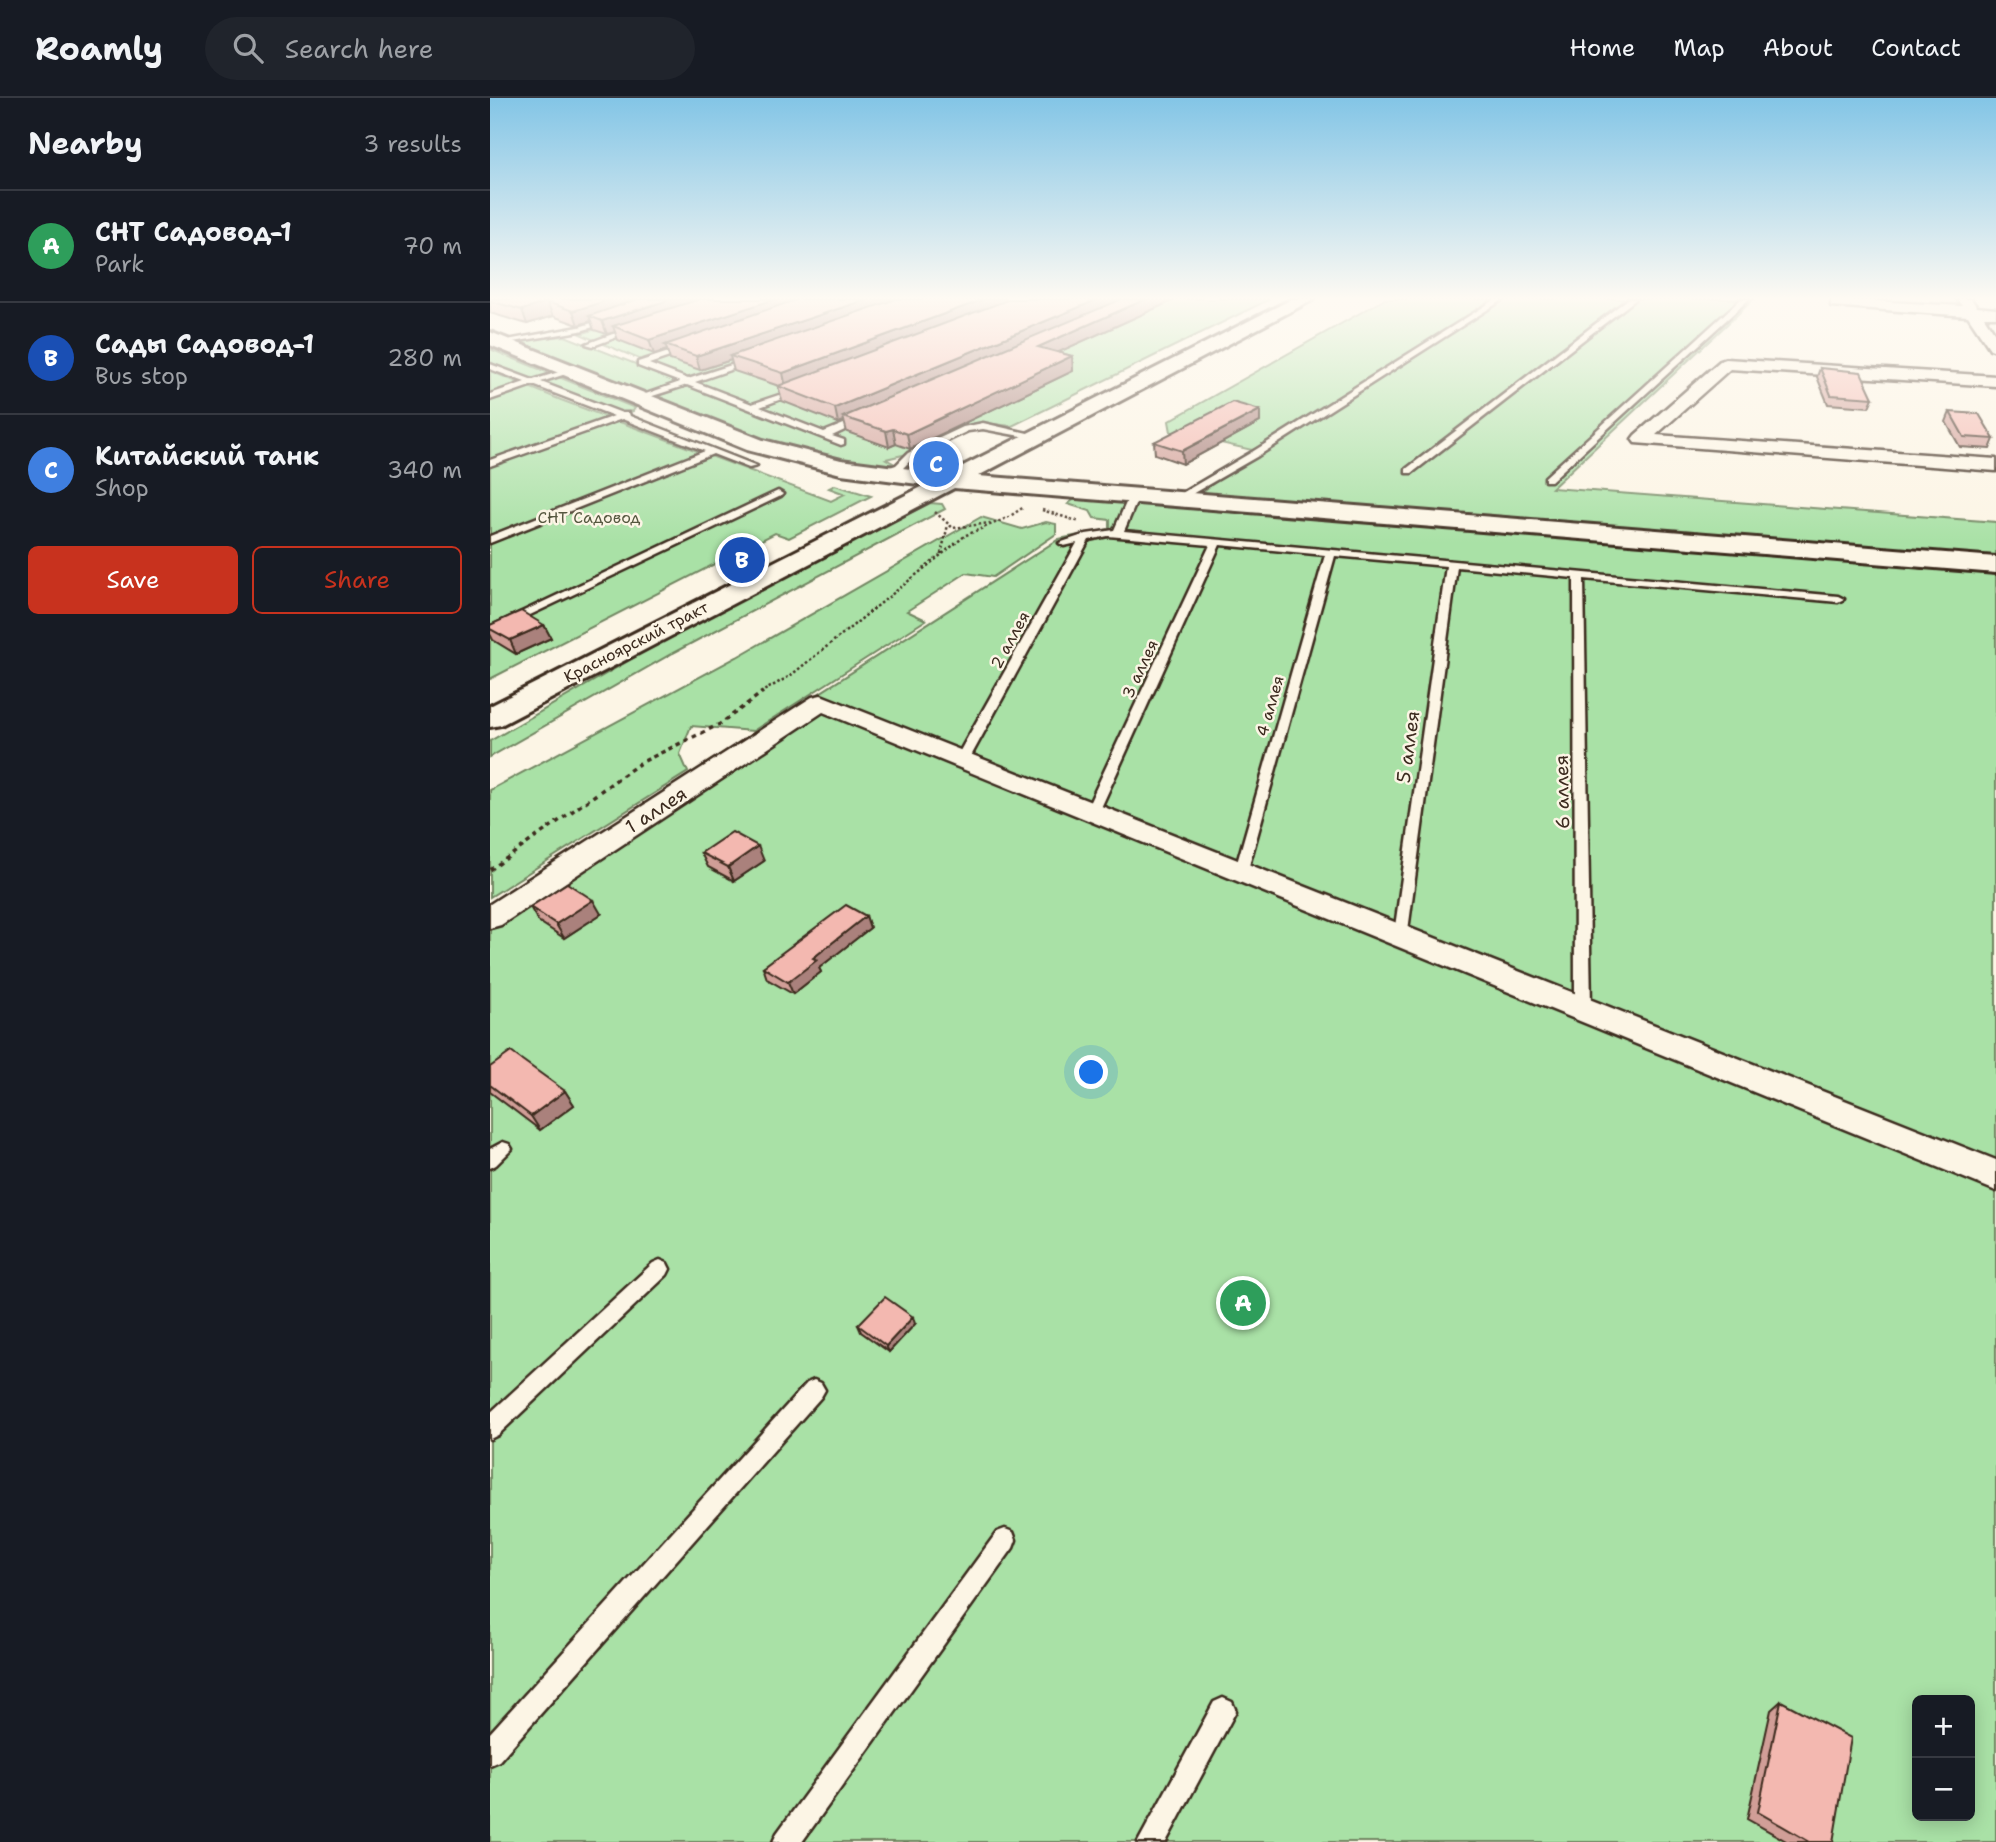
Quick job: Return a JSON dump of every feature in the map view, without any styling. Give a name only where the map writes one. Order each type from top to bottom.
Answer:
[{"type":"main road","points":[[594,380],[755,445],[841,467],[878,472],[949,481],[1175,500],[1996,565]]},
{"type":"main road","name":"Красноярский тракт","points":[[490,718],[1145,380]]},
{"type":"street","points":[[1707,380],[1641,439],[1996,465]]},
{"type":"street","name":"1 аллея","points":[[490,918],[821,702],[963,758]]},
{"type":"street","points":[[963,758],[1996,1176]]},
{"type":"lane","points":[[529,380],[752,466]]},
{"type":"lane","points":[[490,397],[538,380]]},
{"type":"lane","points":[[684,380],[841,442]]},
{"type":"lane","points":[[490,463],[623,416],[693,380]]},
{"type":"lane","points":[[1175,500],[1255,454],[1371,380]]},
{"type":"lane","points":[[1409,471],[1526,380]]},
{"type":"lane","points":[[1548,479],[1656,380]]},
{"type":"lane","points":[[753,407],[804,387]]},
{"type":"lane","points":[[826,435],[877,413]]},
{"type":"lane","points":[[878,472],[899,467],[911,455],[966,429],[983,426],[1036,436]]},
{"type":"lane","points":[[490,540],[714,451]]},
{"type":"lane","points":[[490,631],[778,494]]},
{"type":"lane","points":[[1118,534],[1134,496]]},
{"type":"lane","points":[[1064,543],[1086,537],[1118,534],[1838,599]]},
{"type":"lane","name":"2 аллея","points":[[963,758],[1086,537]]},
{"type":"lane","name":"3 аллея","points":[[1093,810],[1216,542]]},
{"type":"lane","name":"4 аллея","points":[[1242,870],[1331,553]]},
{"type":"lane","name":"5 аллея","points":[[1402,934],[1452,564]]},
{"type":"lane","name":"6 аллея","points":[[1579,575],[1583,1008]]},
{"type":"lane","points":[[490,1428],[660,1269]]},
{"type":"lane","points":[[490,1752],[814,1390]]},
{"type":"lane","points":[[786,1842],[1004,1540]]},
{"type":"lane","points":[[1151,1842],[1223,1711]]},
{"type":"path","points":[[490,870],[640,763],[720,724],[750,699],[790,676],[966,535],[1007,519],[1028,505]]},
{"type":"path","points":[[935,512],[948,525],[963,529],[1007,519]]},
{"type":"path","points":[[940,556],[948,525]]},
{"type":"green space","name":"СНТ Садовод","points":[[490,380],[513,380],[831,501],[845,494],[829,488],[835,485],[871,496],[789,538],[775,533],[490,679]]},
{"type":"green space","points":[[531,380],[567,380],[635,408],[633,411],[609,416]]},
{"type":"green space","points":[[603,380],[671,380],[676,384],[688,384],[842,445],[689,380],[1105,380],[1012,426],[985,423],[924,450],[886,459],[893,463],[871,466],[829,458],[774,442]]},
{"type":"green space","points":[[1241,380],[1667,380],[1552,488],[1996,522],[1996,558],[1197,496],[1262,446],[1252,450],[1171,432],[1169,421]]},
{"type":"green space","points":[[1077,497],[1996,573],[1996,1842],[490,1842],[490,905],[1059,539],[1110,529],[1110,520],[1094,518],[1090,511],[1068,504]]},
{"type":"green space","points":[[930,503],[942,504],[945,509],[673,653],[490,757],[490,741],[699,620]]},
{"type":"green space","points":[[981,517],[1022,529],[1046,522],[1056,524],[1056,534],[993,577],[966,573],[907,611],[926,620],[753,731],[691,726],[680,754],[688,772],[490,897],[490,790],[737,657]]},
{"type":"building","points":[[793,380],[902,380],[835,408],[778,386]]},
{"type":"building","points":[[930,380],[1020,380],[907,434],[893,429],[886,431],[843,417]]},
{"type":"building","points":[[1825,380],[1865,380],[1873,398],[1831,395]]},
{"type":"building","points":[[1232,402],[1260,410],[1182,451],[1154,442]]},
{"type":"building","points":[[1950,412],[1979,414],[1994,439],[1964,437]]},
{"type":"building","points":[[521,611],[544,625],[510,640],[490,629],[490,625]]},
{"type":"building","points":[[732,832],[758,846],[728,867],[701,853]]},
{"type":"building","points":[[567,883],[593,900],[556,924],[530,907]]},
{"type":"building","points":[[846,905],[866,916],[813,958],[817,960],[788,982],[763,967]]},
{"type":"building","points":[[511,1052],[565,1091],[531,1116],[490,1085],[490,1067]]},
{"type":"building","points":[[885,1297],[913,1317],[886,1346],[858,1325]]},
{"type":"building","points":[[1781,1701],[1851,1738],[1833,1842],[1810,1842],[1758,1812]]},
{"type":"place","name":"Китайский танк","points":[[936,464]]},
{"type":"place","name":"Сады Садовод-1","points":[[742,560]]},
{"type":"place","name":"СНТ Садовод-1","points":[[1243,1303]]}]
